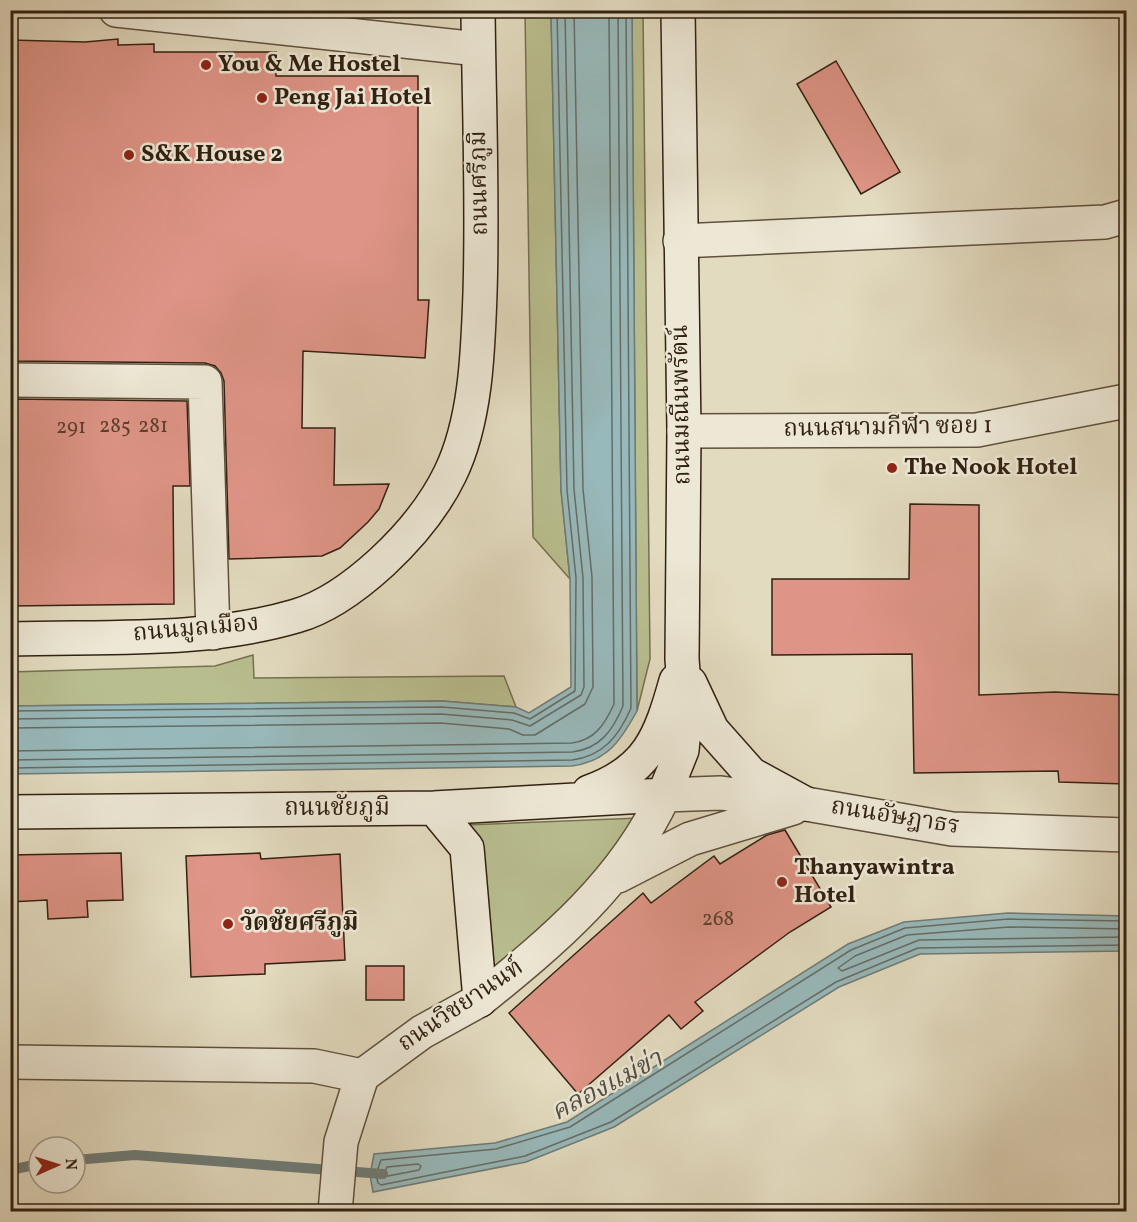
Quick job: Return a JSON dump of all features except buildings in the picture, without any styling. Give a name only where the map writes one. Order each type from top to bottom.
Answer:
[{"type":"street","points":[[116,10],[478,50]]},
{"type":"street","name":"ถนนศรีภูมิ","points":[[478,10],[482,236],[478,356]]},
{"type":"street","name":"ถนนมณีนพรัตน์","points":[[664,795],[678,765],[685,732],[682,659],[684,431],[678,10]]},
{"type":"street","points":[[680,241],[1105,222],[1126,216]]},
{"type":"street","name":"ถนนมูลเมือง","points":[[10,639],[213,633],[299,615],[338,597],[372,572],[410,536],[433,506],[451,472],[469,412],[478,356]]},
{"type":"street","points":[[10,380],[205,382],[213,633]]},
{"type":"street","name":"ถนนสนามกีฬา ซอย 1","points":[[684,431],[977,430],[1126,402]]},
{"type":"street","points":[[570,799],[610,785],[630,773],[648,751],[667,713],[682,659]]},
{"type":"street","points":[[682,659],[697,703],[722,744],[751,774],[806,804]]},
{"type":"street","name":"ถนนอัษฎาธร","points":[[664,795],[721,793],[806,804],[951,828],[1126,835]]},
{"type":"street","name":"ถนนชัยภูมิ","points":[[10,812],[434,808],[664,795]]},
{"type":"street","name":"ถนนวิชยานนท์","points":[[362,1076],[422,1032],[480,1000],[553,941],[610,880],[648,828],[664,795]]},
{"type":"street","points":[[610,880],[690,839],[806,804]]},
{"type":"street","points":[[434,808],[467,848],[480,1000]]},
{"type":"street","points":[[10,1062],[314,1066],[362,1076],[341,1142],[335,1212]]},
{"type":"green space","points":[[525,11],[551,11],[561,490],[570,579],[533,537]]},
{"type":"green space","points":[[632,11],[643,11],[650,659],[637,711]]},
{"type":"green space","points":[[253,655],[254,678],[504,676],[516,707],[442,701],[11,706],[10,672],[215,666]]},
{"type":"green space","points":[[639,818],[560,916],[490,979],[467,825]]},
{"type":"water","points":[[551,11],[632,11],[637,711],[619,740],[612,748],[595,759],[572,766],[11,774],[11,706],[442,701],[516,707],[529,713],[571,687],[570,579],[561,490]]},
{"type":"water","points":[[1008,913],[1126,916],[1126,951],[920,954],[839,987],[614,1127],[526,1162],[373,1192],[370,1175],[374,1154],[495,1143],[567,1122],[848,944],[904,922]]},
{"type":"waterway","name":"คลองแม่ข่า","points":[[87,1159],[135,1155],[383,1174]]},
{"type":"waterway","name":"คลองแม่ข่า","points":[[10,1170],[27,1166]]},
{"type":"place","name":"You & Me Hostel","points":[[206,65]]},
{"type":"place","name":"Peng Jai Hotel","points":[[262,98]]},
{"type":"place","name":"S&K House 2","points":[[129,155]]},
{"type":"place","name":"The Nook Hotel","points":[[892,468]]},
{"type":"place","name":"Thanyawintra Hotel","points":[[782,882]]},
{"type":"place","name":"วัดชัยศรีภูมิ","points":[[228,924]]}]
